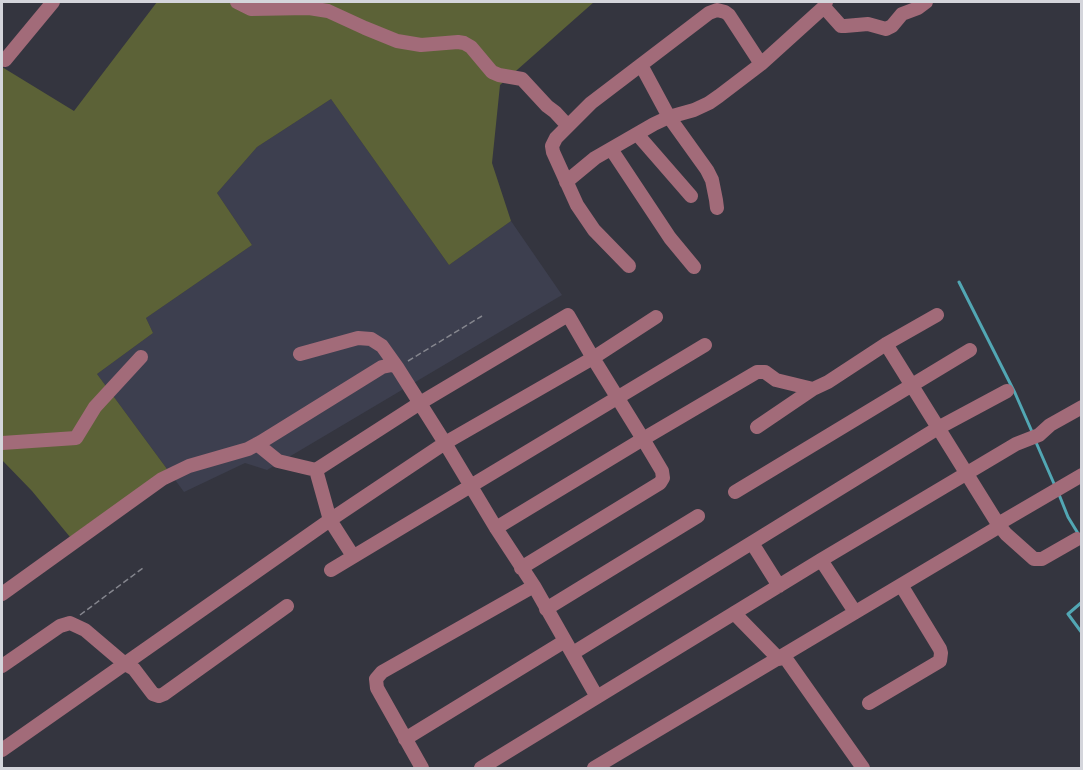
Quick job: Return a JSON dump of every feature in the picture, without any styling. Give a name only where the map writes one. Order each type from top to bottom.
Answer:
[{"type":"street","points":[[5,60],[53,2]]},
{"type":"street","points":[[237,2],[251,9],[328,10],[397,41],[421,45],[464,43],[471,47],[492,72],[522,79],[568,126]]},
{"type":"street","points":[[566,182],[595,158],[658,121],[709,103],[761,64],[825,4],[841,26],[868,24],[886,29],[892,26],[902,14],[926,2]]},
{"type":"street","points":[[629,266],[594,230],[577,205],[552,146],[556,138],[591,103],[709,13],[725,7],[761,64]]},
{"type":"street","points":[[641,65],[669,117],[707,170],[712,180],[717,208]]},
{"type":"street","points":[[637,134],[691,196]]},
{"type":"street","points":[[611,149],[670,238],[694,267]]},
{"type":"street","points":[[257,444],[278,461],[316,470],[420,403],[568,315],[662,471],[663,478],[660,483],[522,568]]},
{"type":"street","points":[[757,427],[813,389],[937,315]]},
{"type":"street","points":[[2,750],[330,520],[445,443],[593,358],[656,317]]},
{"type":"street","points":[[300,354],[358,338],[371,339],[382,346],[534,586],[597,697]]},
{"type":"street","points":[[886,344],[999,525],[1013,540],[1034,559],[1042,559],[1077,539]]},
{"type":"street","points":[[331,570],[705,345]]},
{"type":"street","points":[[735,492],[970,350]]},
{"type":"street","points":[[2,443],[76,438],[95,407],[141,357]]},
{"type":"street","points":[[2,594],[162,479],[189,466],[242,451],[257,444],[382,367],[392,365],[397,367]]},
{"type":"street","points":[[496,528],[757,372],[765,372],[776,380],[813,389]]},
{"type":"street","points":[[573,653],[938,428],[1006,391]]},
{"type":"street","points":[[481,768],[821,560],[1016,444],[1035,437],[1050,425],[1082,407]]},
{"type":"street","points":[[316,470],[330,520],[353,556]]},
{"type":"street","points":[[594,768],[782,658],[1082,475]]},
{"type":"street","points":[[546,609],[698,516]]},
{"type":"street","points":[[752,543],[779,586]]},
{"type":"street","points":[[821,560],[855,612]]},
{"type":"street","points":[[869,703],[940,660],[940,649],[901,585]]},
{"type":"street","points":[[422,768],[376,688],[376,679],[382,672],[534,586]]},
{"type":"street","points":[[2,666],[60,626],[70,623],[85,630],[124,664],[130,666],[156,696],[164,694],[287,606]]},
{"type":"street","points":[[734,614],[782,658],[862,768]]},
{"type":"street","points":[[405,739],[565,641]]},
{"type":"path","points":[[397,367],[482,316]]},
{"type":"path","points":[[70,623],[143,568]]},
{"type":"shaded area","points":[[331,99],[449,265],[511,221],[562,295],[267,470],[245,463],[184,492],[97,374],[153,333],[146,318],[252,245],[217,193],[257,147]]},
{"type":"green space","points":[[157,2],[235,2],[250,12],[264,2],[594,2],[500,85],[492,163],[511,221],[449,265],[331,99],[257,147],[217,193],[252,245],[146,318],[153,333],[97,374],[167,469],[70,537],[32,491],[2,460],[2,67],[74,111]]},
{"type":"waterway","points":[[959,282],[1033,434]]},
{"type":"waterway","points":[[1035,440],[1055,486]]},
{"type":"waterway","points":[[1058,492],[1068,517],[1079,535]]},
{"type":"waterway","points":[[1082,602],[1068,614],[1082,633]]}]
